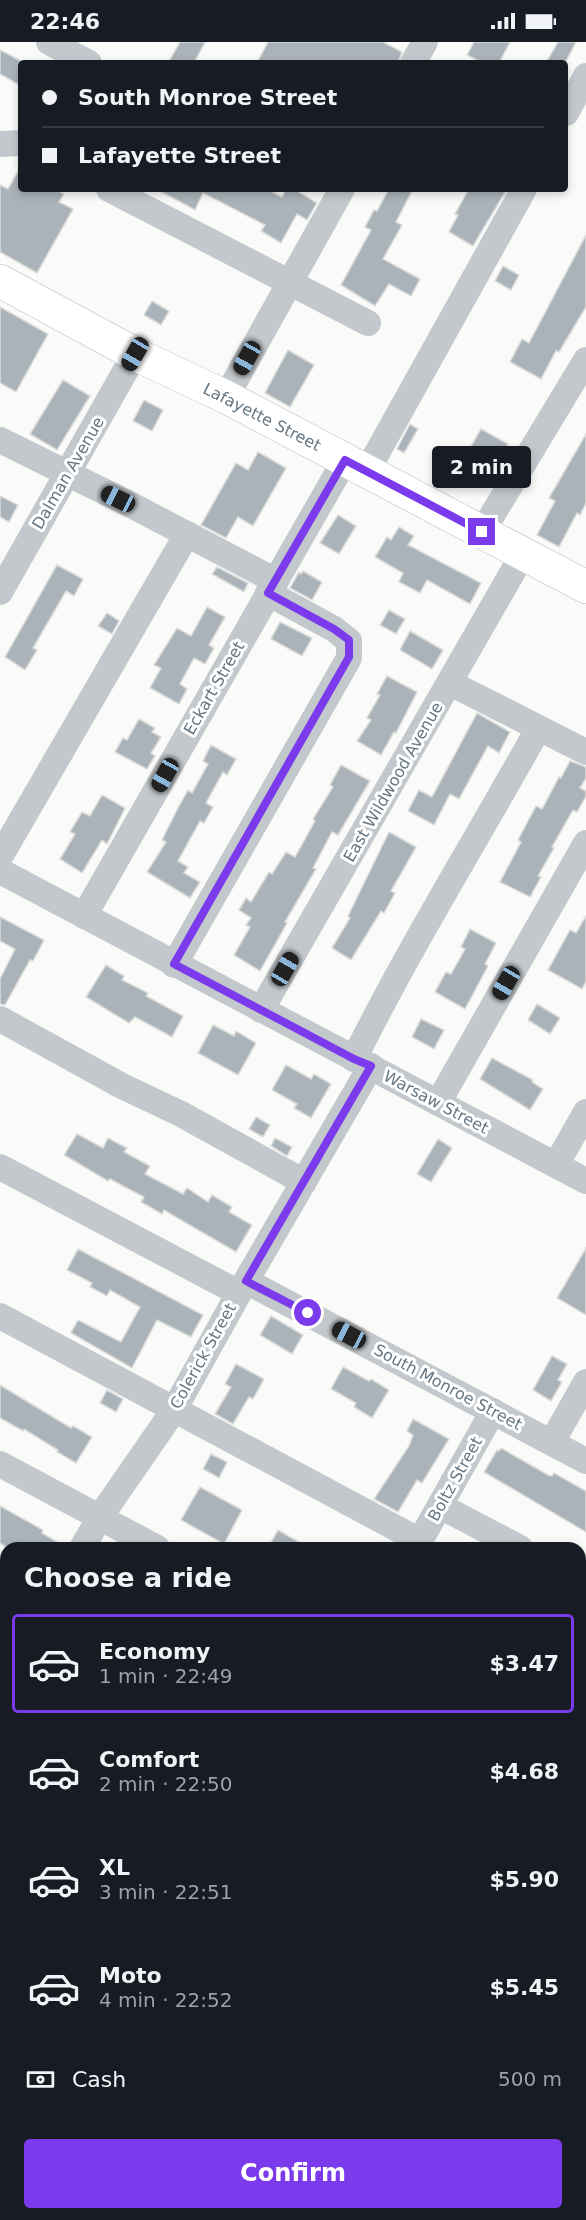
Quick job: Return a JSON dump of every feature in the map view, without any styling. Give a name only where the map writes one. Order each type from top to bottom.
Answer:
[{"type":"highway","name":"Lafayette Street","points":[[0,281],[135,354],[226,397],[586,587]]},
{"type":"street","points":[[415,60],[425,42]]},
{"type":"street","points":[[568,109],[586,76]]},
{"type":"street","points":[[0,144],[18,143]]},
{"type":"street","points":[[115,192],[368,323]]},
{"type":"street","points":[[226,397],[336,192]]},
{"type":"street","name":"Eckart Street","points":[[84,916],[272,587],[356,465],[522,192]]},
{"type":"street","name":"Dalman Avenue","points":[[0,592],[135,354]]},
{"type":"street","points":[[482,532],[586,360]]},
{"type":"street","points":[[0,440],[187,534],[272,587],[349,640],[349,657],[174,964]]},
{"type":"street","points":[[0,857],[187,534]]},
{"type":"street","name":"East Wildwood Avenue","points":[[261,1010],[524,554]]},
{"type":"street","points":[[450,683],[586,752]]},
{"type":"street","name":"Colerick Street","points":[[85,1542],[100,1517],[174,1410],[304,1182],[363,1063],[427,922],[538,729]]},
{"type":"street","points":[[438,1103],[586,843]]},
{"type":"street","name":"Warsaw Street","points":[[0,871],[586,1181]]},
{"type":"street","points":[[0,1019],[122,1086],[181,1114],[304,1182]]},
{"type":"street","points":[[556,1165],[586,1112]]},
{"type":"street","name":"South Monroe Street","points":[[0,1167],[493,1411],[586,1461]]},
{"type":"street","points":[[0,1316],[413,1542]]},
{"type":"street","points":[[552,1442],[586,1382]]},
{"type":"street","name":"Boltz Street","points":[[420,1542],[493,1411]]},
{"type":"street","points":[[0,1464],[146,1542]]},
{"type":"street","points":[[440,1506],[509,1542]]},
{"type":"building","points":[[180,42],[205,42],[196,60],[170,60]]},
{"type":"building","points":[[268,42],[383,42],[402,52],[399,60],[259,60]]},
{"type":"building","points":[[474,42],[510,42],[501,60],[477,60],[467,55]]},
{"type":"building","points":[[558,42],[576,42],[567,60],[548,60]]},
{"type":"building","points":[[0,50],[19,60],[18,84],[0,74]]},
{"type":"building","points":[[18,171],[18,192],[60,192],[64,194],[59,202],[73,209],[37,273],[0,252],[0,185],[8,189]]},
{"type":"building","points":[[162,192],[273,192],[282,197],[284,192],[299,192],[317,203],[307,220],[297,214],[281,243],[261,231],[265,225],[203,193],[195,210]]},
{"type":"building","points":[[387,192],[411,192],[396,222],[402,225],[383,259],[420,279],[411,296],[389,284],[375,306],[341,285],[371,230],[365,227],[374,210],[377,211]]},
{"type":"building","points":[[467,192],[505,192],[473,246],[449,232],[458,215],[455,214]]},
{"type":"building","points":[[586,235],[586,307],[559,352],[556,351],[541,379],[510,362],[522,339],[529,343]]},
{"type":"building","points":[[503,266],[519,275],[511,290],[495,281]]},
{"type":"building","points":[[152,301],[169,311],[161,325],[144,315]]},
{"type":"building","points":[[0,307],[48,334],[16,392],[0,383]]},
{"type":"building","points":[[288,350],[314,365],[290,407],[265,393]]},
{"type":"building","points":[[63,380],[90,396],[57,450],[30,434]]},
{"type":"building","points":[[144,400],[163,410],[152,431],[133,421]]},
{"type":"building","points":[[410,424],[418,429],[404,453],[397,449]]},
{"type":"building","points":[[481,429],[508,444],[497,462],[470,448]]},
{"type":"building","points":[[586,434],[586,503],[580,515],[577,513],[559,547],[537,535],[555,501],[549,498]]},
{"type":"building","points":[[258,452],[286,468],[253,526],[238,517],[226,538],[201,525],[236,463],[248,470]]},
{"type":"building","points":[[0,496],[18,505],[9,522],[0,517]]},
{"type":"building","points":[[338,515],[356,526],[339,554],[320,543]]},
{"type":"building","points":[[399,527],[414,536],[408,545],[481,583],[470,604],[427,580],[420,593],[399,582],[403,573],[375,557],[387,537],[391,540]]},
{"type":"building","points":[[57,565],[83,579],[74,596],[66,591],[33,648],[37,650],[25,670],[5,657]]},
{"type":"building","points":[[217,567],[248,583],[244,592],[212,574]]},
{"type":"building","points":[[303,571],[322,582],[312,600],[290,588],[299,572],[301,574]]},
{"type":"building","points":[[207,607],[225,617],[209,645],[214,648],[205,664],[194,658],[180,684],[187,689],[179,704],[150,688],[161,668],[154,665],[177,628],[191,636]]},
{"type":"building","points":[[389,610],[405,619],[396,634],[380,625]]},
{"type":"building","points":[[107,613],[119,621],[112,634],[98,626]]},
{"type":"building","points":[[280,622],[312,638],[302,656],[271,639]]},
{"type":"building","points":[[410,631],[443,650],[432,669],[400,650]]},
{"type":"building","points":[[387,676],[417,692],[396,733],[394,732],[381,755],[357,741],[371,720],[367,718],[380,695],[377,694]]},
{"type":"building","points":[[477,713],[510,732],[499,753],[488,746],[459,799],[450,794],[434,825],[408,811],[419,790],[432,797]]},
{"type":"building","points":[[139,719],[155,728],[152,732],[161,737],[151,753],[155,756],[147,769],[115,752],[123,738],[127,740]]},
{"type":"building","points":[[211,745],[236,759],[227,775],[223,772],[206,803],[213,807],[204,823],[200,821],[178,861],[188,867],[184,873],[200,882],[190,898],[147,872],[166,842],[162,840],[188,790],[192,793],[208,764],[203,761]]},
{"type":"building","points":[[570,761],[586,767],[586,778],[580,788],[586,791],[586,796],[577,812],[573,810],[552,847],[554,848],[538,876],[541,877],[530,897],[500,882],[521,842],[518,840],[536,806],[542,809]]},
{"type":"building","points":[[341,765],[370,781],[338,835],[332,832],[313,868],[316,869],[260,971],[234,955],[250,927],[246,925],[251,918],[239,910],[246,898],[251,902],[269,872],[272,874],[286,852],[295,857],[315,821],[313,819],[333,787],[330,785]]},
{"type":"building","points":[[102,795],[125,808],[107,844],[102,840],[82,873],[60,859],[75,834],[70,832],[82,812],[90,816]]},
{"type":"building","points":[[389,832],[416,847],[391,891],[395,893],[384,913],[381,911],[351,960],[332,948],[350,918],[348,916]]},
{"type":"building","points":[[586,916],[586,981],[582,989],[548,970],[570,930],[576,933]]},
{"type":"building","points":[[0,917],[44,940],[5,1005],[0,1004],[0,979],[15,949],[0,941]]},
{"type":"building","points":[[470,929],[496,943],[485,964],[488,966],[465,1009],[435,992],[446,972],[451,974],[465,949],[461,947]]},
{"type":"building","points":[[106,965],[124,976],[122,980],[148,993],[146,996],[183,1016],[172,1037],[135,1017],[129,1023],[86,997]]},
{"type":"building","points":[[537,1004],[560,1018],[550,1034],[528,1020]]},
{"type":"building","points":[[421,1019],[444,1030],[434,1049],[412,1037]]},
{"type":"building","points":[[213,1025],[234,1036],[236,1031],[256,1043],[238,1075],[198,1053]]},
{"type":"building","points":[[492,1058],[533,1080],[532,1082],[543,1089],[530,1110],[480,1079]]},
{"type":"building","points":[[286,1065],[311,1079],[314,1074],[331,1084],[311,1118],[294,1108],[297,1104],[272,1090]]},
{"type":"building","points":[[256,1117],[270,1125],[263,1137],[249,1129]]},
{"type":"building","points":[[77,1134],[103,1148],[108,1138],[127,1148],[124,1152],[150,1166],[145,1174],[183,1194],[187,1188],[208,1202],[212,1195],[232,1207],[229,1212],[252,1225],[236,1252],[164,1210],[162,1214],[141,1202],[144,1197],[110,1179],[108,1181],[64,1155]]},
{"type":"building","points":[[275,1138],[292,1147],[287,1156],[271,1146]]},
{"type":"building","points":[[438,1139],[452,1148],[431,1182],[417,1174]]},
{"type":"building","points":[[586,1248],[586,1315],[557,1298]]},
{"type":"building","points":[[78,1249],[203,1315],[191,1337],[157,1320],[132,1368],[71,1333],[78,1320],[121,1342],[140,1307],[110,1290],[107,1296],[90,1287],[92,1283],[67,1270]]},
{"type":"building","points":[[271,1316],[303,1335],[292,1354],[260,1335]]},
{"type":"building","points":[[552,1356],[567,1364],[558,1380],[562,1382],[551,1401],[533,1390]]},
{"type":"building","points":[[236,1364],[264,1379],[253,1399],[249,1397],[233,1424],[215,1414],[231,1387],[225,1384]]},
{"type":"building","points":[[343,1367],[389,1390],[372,1418],[354,1407],[356,1403],[331,1389]]},
{"type":"building","points":[[0,1385],[71,1428],[73,1426],[92,1437],[76,1463],[24,1429],[23,1431],[0,1418]]},
{"type":"building","points":[[107,1390],[123,1399],[116,1412],[100,1403]]},
{"type":"building","points":[[413,1419],[449,1439],[422,1483],[417,1480],[398,1512],[374,1499],[409,1446],[413,1435],[407,1431]]},
{"type":"building","points":[[501,1448],[548,1475],[552,1476],[554,1473],[586,1491],[586,1532],[484,1472],[497,1450]]},
{"type":"building","points":[[211,1454],[227,1462],[219,1478],[203,1469]]},
{"type":"building","points":[[200,1487],[242,1510],[225,1542],[220,1542],[181,1520]]},
{"type":"building","points":[[0,1506],[43,1530],[42,1533],[57,1542],[0,1542]]},
{"type":"building","points":[[278,1530],[299,1542],[271,1542]]},
{"type":"route","points":[[308,1313],[246,1281],[371,1066],[174,964],[349,657],[349,640],[334,629],[268,593],[345,460],[482,532]]}]
